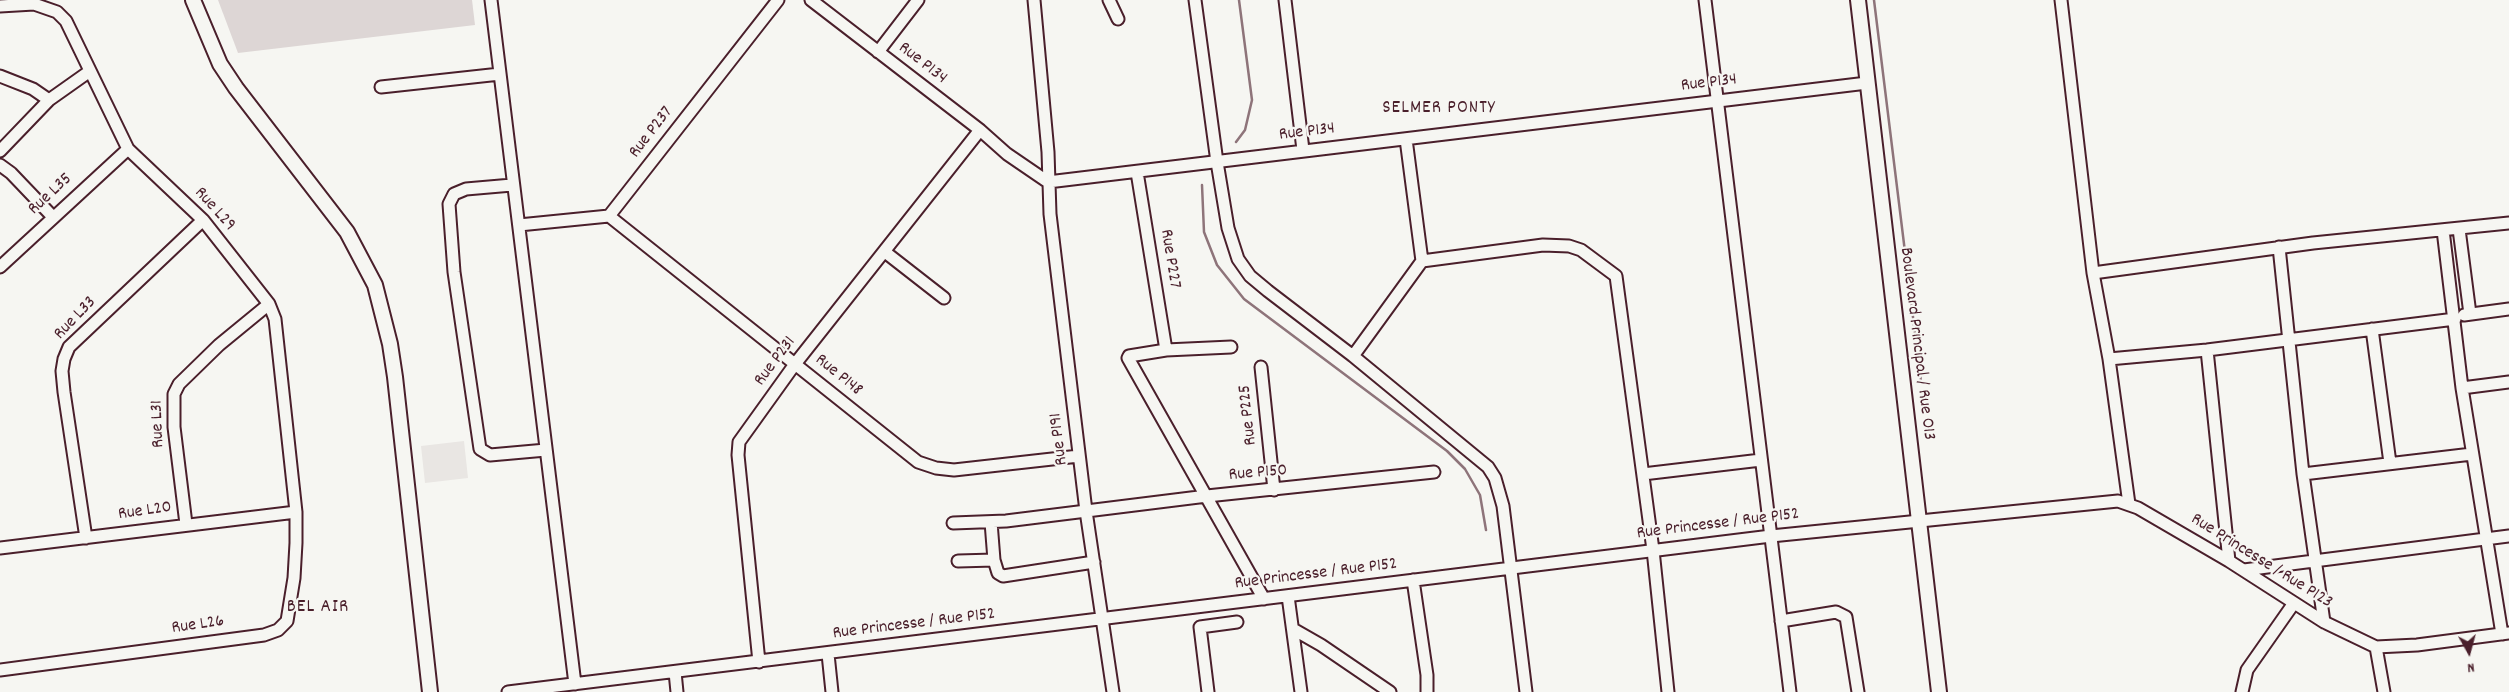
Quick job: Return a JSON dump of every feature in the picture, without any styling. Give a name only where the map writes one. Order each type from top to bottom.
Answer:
[{"type":"main road","points":[[193,0],[220,64],[236,88],[347,232],[375,285],[388,335],[395,376],[430,692]]},
{"type":"main road","name":"Boulevard Principal / Rue O13","points":[[1858,0],[1939,692]]},
{"type":"street","points":[[491,0],[512,185],[519,225],[575,684]]},
{"type":"street","name":"Rue P237","points":[[609,216],[778,0]]},
{"type":"street","name":"Rue P134","points":[[811,0],[980,130],[1007,154],[1048,182],[1867,83]]},
{"type":"street","points":[[878,52],[918,0]]},
{"type":"street","name":"Rue P191","points":[[1034,0],[1048,152],[1048,182],[1079,456],[1113,692]]},
{"type":"street","points":[[1109,0],[1118,19]]},
{"type":"street","points":[[1195,0],[1217,162],[1228,228],[1238,258],[1250,276],[1354,356],[1488,467],[1501,493],[1526,692]]},
{"type":"street","points":[[1285,0],[1303,150]]},
{"type":"street","points":[[1705,0],[1790,692]]},
{"type":"street","points":[[2062,0],[2093,273],[2109,358],[2129,504]]},
{"type":"street","name":"Rue L29","points":[[0,6],[34,4],[57,12],[66,21],[76,38],[128,149],[203,220],[269,304],[275,319],[296,512]]},
{"type":"street","points":[[0,151],[48,100],[90,71]]},
{"type":"street","points":[[381,87],[500,74]]},
{"type":"street","points":[[0,76],[33,89],[48,100]]},
{"type":"street","name":"Rue P231","points":[[759,662],[737,448],[739,442],[795,364],[980,130]]},
{"type":"street","points":[[1354,356],[1422,261],[1406,139]]},
{"type":"street","name":"Rue L35","points":[[0,267],[53,216],[128,149]]},
{"type":"street","points":[[0,165],[53,216]]},
{"type":"street","name":"Rue P227","points":[[1137,172],[1166,350]]},
{"type":"street","points":[[512,185],[466,189],[454,194],[449,204],[454,272],[480,449],[490,455],[546,450]]},
{"type":"street","points":[[519,225],[609,216]]},
{"type":"street","name":"Rue P148","points":[[609,216],[918,462],[936,468],[954,470],[1079,456]]},
{"type":"street","name":"Rue L33","points":[[86,538],[64,392],[62,371],[64,359],[69,347],[203,220]]},
{"type":"street","points":[[2093,273],[2279,247],[2509,223]]},
{"type":"street","points":[[2459,229],[2470,314]]},
{"type":"street","points":[[2384,692],[2376,647],[2394,647],[2506,633],[2486,539],[2472,454],[2443,230]]},
{"type":"street","points":[[1422,261],[1543,245],[1569,246],[1581,250],[1616,276],[1653,550],[1668,692]]},
{"type":"street","points":[[2279,247],[2303,474],[2324,622]]},
{"type":"street","points":[[885,252],[944,298]]},
{"type":"street","name":"Rue L31","points":[[186,524],[174,427],[174,394],[179,384],[219,345],[269,304]]},
{"type":"street","points":[[2109,358],[2207,350],[2290,340],[2509,309]]},
{"type":"street","points":[[2372,329],[2390,462]]},
{"type":"street","points":[[1230,347],[1166,350],[1129,356],[1128,358],[1264,599]]},
{"type":"street","points":[[2207,350],[2230,561]]},
{"type":"street","name":"Rue P225","points":[[1262,366],[1274,490]]},
{"type":"street","points":[[2462,388],[2509,382]]},
{"type":"street","points":[[2303,474],[2390,462],[2472,454]]},
{"type":"street","points":[[1643,474],[1761,460]]},
{"type":"street","name":"Rue P150","points":[[953,523],[991,522],[1207,496],[1434,472]]},
{"type":"street","name":"Rue Princesse / Rue P152","points":[[508,692],[828,654],[1511,567],[1771,536],[2097,502],[2118,501],[2129,504]]},
{"type":"street","name":"Rue Princesse / Rue P123","points":[[2129,504],[2230,561],[2324,622],[2376,647]]},
{"type":"street","name":"Rue L20","points":[[0,548],[296,512]]},
{"type":"street","name":"Rue L26","points":[[0,670],[264,635],[278,630],[286,621],[294,578],[296,512]]},
{"type":"street","points":[[991,522],[994,560],[998,573],[1003,576],[1094,562]]},
{"type":"street","points":[[2244,570],[2509,536]]},
{"type":"street","points":[[958,561],[994,560]]},
{"type":"street","points":[[1413,580],[1427,675],[1427,692]]},
{"type":"street","points":[[1288,596],[1301,692]]},
{"type":"street","points":[[2242,692],[2246,670],[2294,603]]},
{"type":"street","points":[[1780,621],[1836,612],[1846,617],[1858,692]]},
{"type":"street","points":[[1208,692],[1200,627],[1237,622]]},
{"type":"street","points":[[1293,629],[1321,645],[1390,692]]},
{"type":"street","points":[[828,654],[832,692]]},
{"type":"street","points":[[675,672],[677,692]]},
{"type":"shaded area","points":[[218,0],[472,0],[475,25],[238,53]]},
{"type":"shaded area","points":[[464,441],[468,478],[425,483],[421,446]]},
{"type":"waterway","points":[[1236,142],[1245,130],[1252,100],[1239,0]]},
{"type":"waterway","points":[[1874,0],[1921,382]]},
{"type":"waterway","points":[[1202,185],[1204,232],[1217,265],[1244,299],[1447,451],[1465,469],[1480,495],[1486,530]]},
{"type":"district","name":"SELMER PONTY","points":[[1439,109]]},
{"type":"district","name":"BEL AIR","points":[[318,608]]}]
